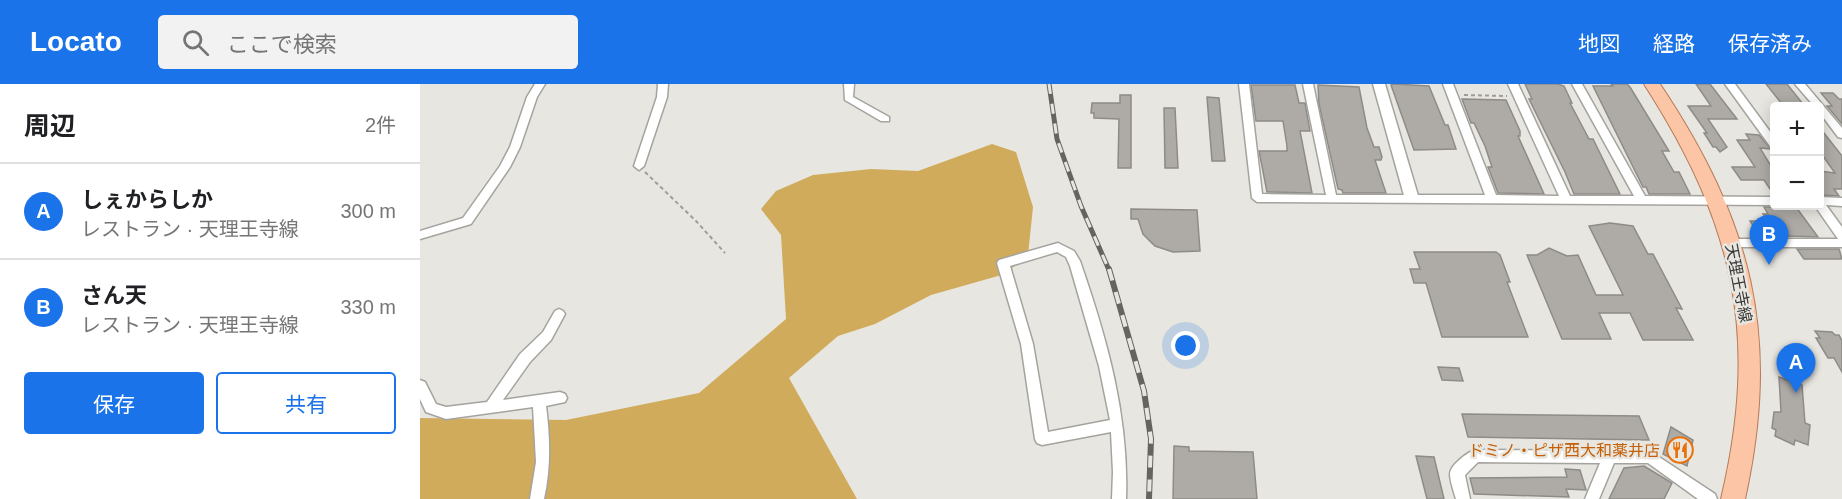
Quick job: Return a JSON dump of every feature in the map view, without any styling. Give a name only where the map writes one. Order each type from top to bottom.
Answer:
[{"type":"main road","name":"天理王寺線","points":[[1652,84],[1690,145],[1717,202],[1733,243],[1744,293],[1750,359],[1750,402],[1745,446],[1733,499]]},
{"type":"street","points":[[420,235],[467,222],[505,167],[515,147],[532,97],[540,84]]},
{"type":"street","points":[[639,166],[662,98],[663,84]]},
{"type":"street","points":[[849,84],[848,98],[885,119]]},
{"type":"street","points":[[1244,84],[1257,198],[1770,201]]},
{"type":"street","points":[[1308,84],[1332,199]]},
{"type":"street","points":[[1379,84],[1412,199]]},
{"type":"street","points":[[1448,84],[1492,200]]},
{"type":"street","points":[[1513,84],[1566,200]]},
{"type":"street","points":[[1577,84],[1642,201]]},
{"type":"street","points":[[1730,84],[1770,139]]},
{"type":"street","points":[[1800,84],[1815,102]]},
{"type":"street","points":[[1824,113],[1842,135]]},
{"type":"street","points":[[1824,203],[1842,201]]},
{"type":"street","points":[[1824,209],[1842,236]]},
{"type":"street","points":[[1733,243],[1842,243]]},
{"type":"street","points":[[1116,425],[1042,439],[1027,344],[1004,262],[1058,247],[1070,254],[1101,345],[1116,425],[1120,462],[1119,499]]},
{"type":"street","points":[[490,408],[525,358],[547,336],[559,314]]},
{"type":"street","points":[[420,386],[431,408],[447,413],[560,398]]},
{"type":"street","points":[[537,499],[542,479],[544,449],[538,401]]},
{"type":"street","points":[[1463,499],[1457,473],[1475,456],[1650,458],[1710,499]]},
{"type":"street","points":[[1592,499],[1611,457]]},
{"type":"path","points":[[1452,95],[1518,96]]},
{"type":"path","points":[[639,166],[696,220],[725,253]]},
{"type":"shaded area","points":[[992,144],[1016,152],[1033,207],[1028,255],[1005,274],[931,295],[875,324],[838,336],[789,378],[857,499],[420,499],[420,418],[566,420],[699,393],[786,319],[781,235],[761,209],[776,191],[813,175],[871,169],[918,171]]},
{"type":"building","points":[[1525,84],[1564,86],[1572,103],[1570,103],[1589,139],[1593,139],[1620,194],[1574,194],[1529,99],[1532,99]]},
{"type":"building","points":[[1611,84],[1627,84],[1630,87],[1669,151],[1662,151],[1674,172],[1679,172],[1690,194],[1649,194],[1646,187],[1643,187],[1593,86],[1613,86]]},
{"type":"building","points":[[1696,84],[1710,84],[1737,119],[1708,119],[1727,147],[1720,152],[1713,147],[1704,133],[1707,133],[1688,106],[1711,106]]},
{"type":"building","points":[[1766,84],[1787,84],[1801,102],[1780,102]]},
{"type":"building","points":[[1251,85],[1295,85],[1299,103],[1305,103],[1310,131],[1300,131],[1312,193],[1267,192],[1259,151],[1287,151],[1287,146],[1283,121],[1256,121]]},
{"type":"building","points":[[1318,85],[1359,87],[1367,128],[1374,147],[1379,147],[1382,157],[1381,160],[1375,160],[1386,193],[1343,193],[1338,189],[1319,104]]},
{"type":"building","points":[[1391,85],[1429,86],[1445,125],[1448,125],[1456,149],[1414,150]]},
{"type":"building","points":[[1821,93],[1833,93],[1842,99],[1842,124],[1827,106],[1832,106]]},
{"type":"building","points":[[1120,95],[1131,95],[1131,168],[1118,168],[1119,119],[1094,118],[1094,113],[1091,113],[1092,103],[1120,103]]},
{"type":"building","points":[[1207,97],[1219,98],[1225,161],[1212,161]]},
{"type":"building","points":[[1462,99],[1506,100],[1520,131],[1520,136],[1518,136],[1544,194],[1498,193],[1488,167],[1492,167],[1485,146],[1474,123],[1471,123]]},
{"type":"building","points":[[1164,108],[1175,108],[1178,168],[1165,168]]},
{"type":"building","points":[[1824,133],[1842,156],[1842,189],[1834,189],[1839,196],[1824,195],[1824,172],[1835,173],[1824,158]]},
{"type":"building","points":[[1746,134],[1759,135],[1770,148],[1760,148],[1770,164],[1770,189],[1764,180],[1741,180],[1732,167],[1755,167],[1737,140],[1750,140]]},
{"type":"building","points":[[1764,207],[1770,207],[1770,210],[1798,210],[1818,237],[1759,235],[1750,221],[1768,221],[1763,214],[1768,214]]},
{"type":"building","points":[[1131,209],[1197,210],[1200,251],[1173,252],[1155,246],[1143,234],[1138,219],[1131,219]]},
{"type":"building","points":[[1610,223],[1633,226],[1648,254],[1653,254],[1682,309],[1676,308],[1693,340],[1643,340],[1630,313],[1599,313],[1611,339],[1562,339],[1527,255],[1537,255],[1549,248],[1567,256],[1578,255],[1596,295],[1623,295],[1589,226]]},
{"type":"building","points":[[1797,249],[1839,249],[1842,259],[1804,259]]},
{"type":"building","points":[[1414,252],[1496,252],[1500,255],[1510,282],[1507,282],[1528,337],[1442,337],[1426,283],[1414,283],[1410,269],[1420,269]]},
{"type":"building","points":[[1815,331],[1832,332],[1839,335],[1842,341],[1842,372],[1834,358],[1828,358],[1816,338],[1820,338]]},
{"type":"building","points":[[1438,367],[1459,368],[1463,381],[1442,380]]},
{"type":"building","points":[[1779,377],[1802,385],[1805,423],[1810,425],[1808,445],[1795,440],[1794,445],[1775,436],[1776,430],[1772,428],[1774,412],[1781,412]]},
{"type":"building","points":[[1462,414],[1639,416],[1649,440],[1468,437]]},
{"type":"building","points":[[1671,427],[1693,440],[1687,466],[1663,454]]},
{"type":"building","points":[[1174,446],[1189,447],[1189,451],[1253,452],[1257,499],[1173,499]]},
{"type":"building","points":[[1416,456],[1434,457],[1444,499],[1427,499]]},
{"type":"building","points":[[1644,466],[1672,483],[1664,499],[1609,499],[1624,468]]},
{"type":"building","points":[[1565,469],[1580,470],[1586,490],[1566,489],[1569,497],[1474,494],[1470,478],[1567,477]]},
{"type":"railway","points":[[1049,84],[1057,139],[1081,206],[1109,270]]},
{"type":"railway","points":[[1109,269],[1144,391],[1151,439],[1149,499]]},
{"type":"place","name":"さん天","points":[[1769,265]]},
{"type":"place","name":"しぇからしか","points":[[1796,393]]},
{"type":"place","name":"ドミノ・ピザ西大和薬井店","points":[[1680,450]]}]
